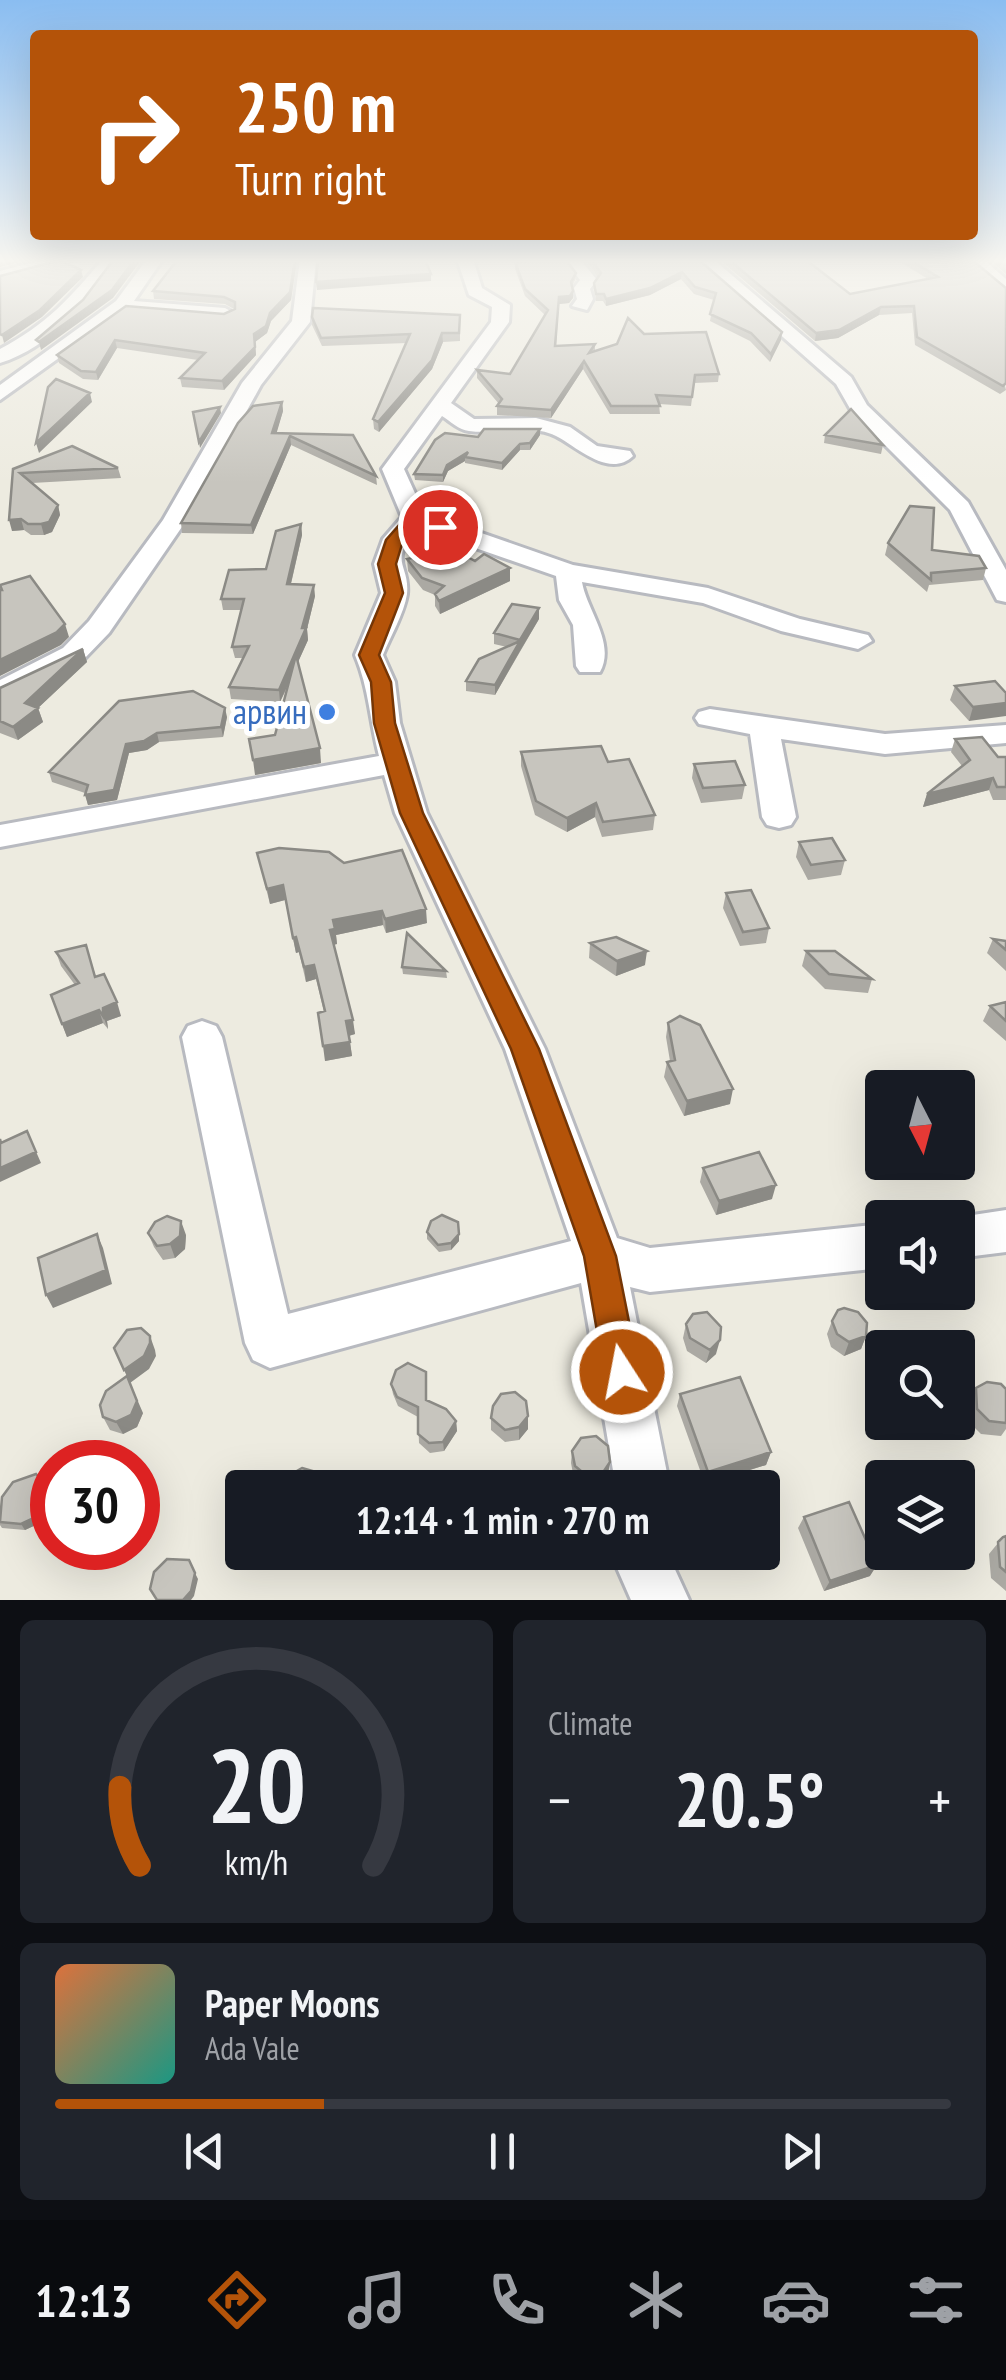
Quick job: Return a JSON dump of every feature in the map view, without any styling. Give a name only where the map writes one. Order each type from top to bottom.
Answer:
[{"type":"street","points":[[0,357],[42,334]]},
{"type":"street","points":[[0,394],[83,334]]},
{"type":"street","points":[[0,691],[74,654],[99,627],[174,521],[252,383],[292,334]]},
{"type":"street","points":[[492,334],[393,469],[414,518],[568,572],[708,596],[791,625],[858,641]]},
{"type":"street","points":[[789,334],[844,382],[859,408],[960,507],[1006,594]]},
{"type":"street","points":[[441,406],[470,425],[536,424],[563,431],[590,452],[622,456]]},
{"type":"street","points":[[414,518],[395,540],[387,564],[394,593],[369,655],[381,682],[384,723],[412,813],[525,1049],[600,1256],[641,1470]]},
{"type":"street","points":[[568,572],[572,600],[587,625],[590,666]]},
{"type":"street","points":[[710,718],[885,744],[1006,734]]},
{"type":"street","points":[[764,727],[779,818]]},
{"type":"street","points":[[0,836],[396,763]]},
{"type":"street","points":[[202,1037],[270,1343],[600,1256],[650,1270],[865,1248]]},
{"type":"street","points":[[975,1236],[1006,1231]]},
{"type":"street","points":[[646,1570],[660,1600]]},
{"type":"building","points":[[87,334],[254,334],[255,347],[222,381],[180,378],[205,353],[115,340],[96,372],[81,371],[57,355]]},
{"type":"building","points":[[319,334],[442,334],[432,360],[378,422],[373,419],[410,334],[321,338]]},
{"type":"building","points":[[534,334],[556,334],[555,346],[595,344],[589,353],[617,344],[621,334],[707,334],[719,374],[695,375],[692,397],[656,395],[660,406],[611,406],[584,361],[551,410],[497,406],[502,399],[477,370],[510,374]]},
{"type":"building","points":[[752,334],[781,334],[771,354]]},
{"type":"building","points":[[917,334],[1006,334],[1006,383],[1003,386]]},
{"type":"building","points":[[56,379],[90,393],[36,443],[48,387]]},
{"type":"building","points":[[282,402],[272,433],[353,435],[376,476],[290,436],[251,525],[181,523],[238,423],[253,406]]},
{"type":"building","points":[[220,407],[199,442],[193,412]]},
{"type":"building","points":[[851,409],[883,445],[825,435]]},
{"type":"building","points":[[484,429],[540,429],[530,443],[520,444],[502,463],[465,457],[468,452],[447,465],[443,475],[414,474],[435,440],[445,433],[478,437]]},
{"type":"building","points":[[72,446],[118,468],[20,473],[58,505],[49,522],[28,524],[21,519],[9,520],[13,469]]},
{"type":"building","points":[[910,506],[934,508],[932,550],[979,556],[986,568],[931,573],[931,580],[888,543]]},
{"type":"building","points":[[301,524],[287,584],[314,585],[302,628],[306,628],[279,690],[229,687],[249,646],[232,647],[244,599],[221,599],[229,570],[266,569],[276,531]]},
{"type":"building","points":[[453,549],[475,561],[484,554],[510,568],[439,601],[435,594],[444,586],[422,578],[407,559]]},
{"type":"building","points":[[30,576],[65,624],[57,632],[0,660],[0,585]]},
{"type":"building","points":[[512,604],[539,608],[520,640],[494,633]]},
{"type":"building","points":[[520,641],[495,685],[466,681],[479,659]]},
{"type":"building","points":[[83,649],[25,703],[38,708],[13,727],[0,721],[0,688]]},
{"type":"building","points":[[296,655],[320,748],[253,760],[249,739],[275,735]]},
{"type":"building","points":[[995,681],[1006,693],[1006,703],[973,707],[955,686]]},
{"type":"building","points":[[193,691],[225,708],[221,727],[157,733],[144,741],[126,744],[114,790],[85,795],[88,785],[49,772],[119,701]]},
{"type":"building","points":[[982,737],[998,757],[1006,757],[1006,787],[997,787],[993,778],[927,794],[970,760],[955,739]]},
{"type":"building","points":[[601,746],[608,762],[629,759],[655,815],[603,822],[596,803],[567,818],[536,801],[521,752]]},
{"type":"building","points":[[735,761],[745,785],[703,788],[694,764]]},
{"type":"building","points":[[832,838],[845,860],[811,865],[799,842]]},
{"type":"building","points":[[279,848],[329,852],[344,863],[402,850],[426,909],[385,919],[382,911],[333,920],[335,929],[330,930],[353,1020],[346,1021],[350,1042],[323,1046],[318,1013],[325,1011],[314,965],[304,967],[296,937],[293,938],[283,885],[267,889],[257,853]]},
{"type":"building","points":[[751,890],[769,928],[743,932],[726,893]]},
{"type":"building","points":[[407,933],[446,971],[402,967]]},
{"type":"building","points":[[616,937],[647,951],[617,961],[590,943]]},
{"type":"building","points":[[86,945],[95,977],[104,974],[117,1002],[103,1008],[103,1016],[99,1010],[62,1024],[51,995],[79,983],[56,952]]},
{"type":"building","points":[[806,951],[835,951],[872,979],[829,974]]},
{"type":"building","points":[[1006,1002],[1006,1021],[990,1006]]},
{"type":"building","points":[[680,1016],[700,1025],[733,1089],[687,1101],[667,1062],[675,1060],[668,1023]]},
{"type":"building","points":[[27,1131],[36,1152],[0,1168],[0,1139],[1,1143]]},
{"type":"building","points":[[759,1152],[776,1185],[719,1201],[703,1168]]},
{"type":"building","points":[[442,1215],[458,1222],[459,1234],[451,1243],[438,1245],[427,1232],[431,1221]]},
{"type":"building","points":[[167,1216],[181,1221],[180,1236],[170,1244],[157,1246],[148,1233],[155,1222]]},
{"type":"building","points":[[97,1234],[106,1270],[46,1295],[38,1258]]},
{"type":"building","points":[[838,1310],[858,1312],[867,1323],[865,1336],[849,1342],[837,1334],[832,1321]]},
{"type":"building","points":[[707,1312],[721,1327],[720,1340],[710,1350],[690,1338],[686,1324],[693,1314]]},
{"type":"building","points":[[141,1328],[150,1336],[150,1343],[144,1356],[124,1370],[114,1348],[127,1330]]},
{"type":"building","points":[[408,1363],[426,1372],[426,1400],[446,1409],[456,1421],[443,1442],[429,1443],[418,1434],[418,1407],[397,1397],[391,1384],[396,1370]]},
{"type":"building","points":[[127,1376],[137,1401],[131,1415],[116,1422],[103,1417],[100,1405],[106,1391]]},
{"type":"building","points":[[740,1377],[771,1452],[707,1470],[680,1394]]},
{"type":"building","points":[[987,1382],[1006,1389],[1006,1423],[989,1421],[977,1409],[976,1388]]},
{"type":"building","points":[[515,1392],[526,1401],[528,1416],[519,1427],[505,1430],[491,1418],[493,1406],[501,1394]]},
{"type":"building","points":[[596,1436],[608,1446],[610,1462],[605,1470],[580,1470],[575,1466],[572,1451],[581,1438]]},
{"type":"building","points":[[30,1476],[30,1520],[21,1524],[0,1522],[2,1497],[13,1482]]},
{"type":"building","points":[[849,1502],[865,1538],[865,1569],[830,1581],[804,1517]]},
{"type":"building","points":[[1006,1536],[1006,1572],[1000,1567],[998,1542]]},
{"type":"building","points":[[167,1559],[189,1560],[195,1573],[191,1591],[183,1600],[157,1600],[150,1589],[154,1572]]},
{"type":"place","name":"арвин","points":[[327,712]]},
{"type":"route","points":[[440,527],[414,518],[395,540],[387,564],[394,593],[369,655],[381,682],[384,723],[412,813],[525,1049],[600,1256],[622,1372]]}]
